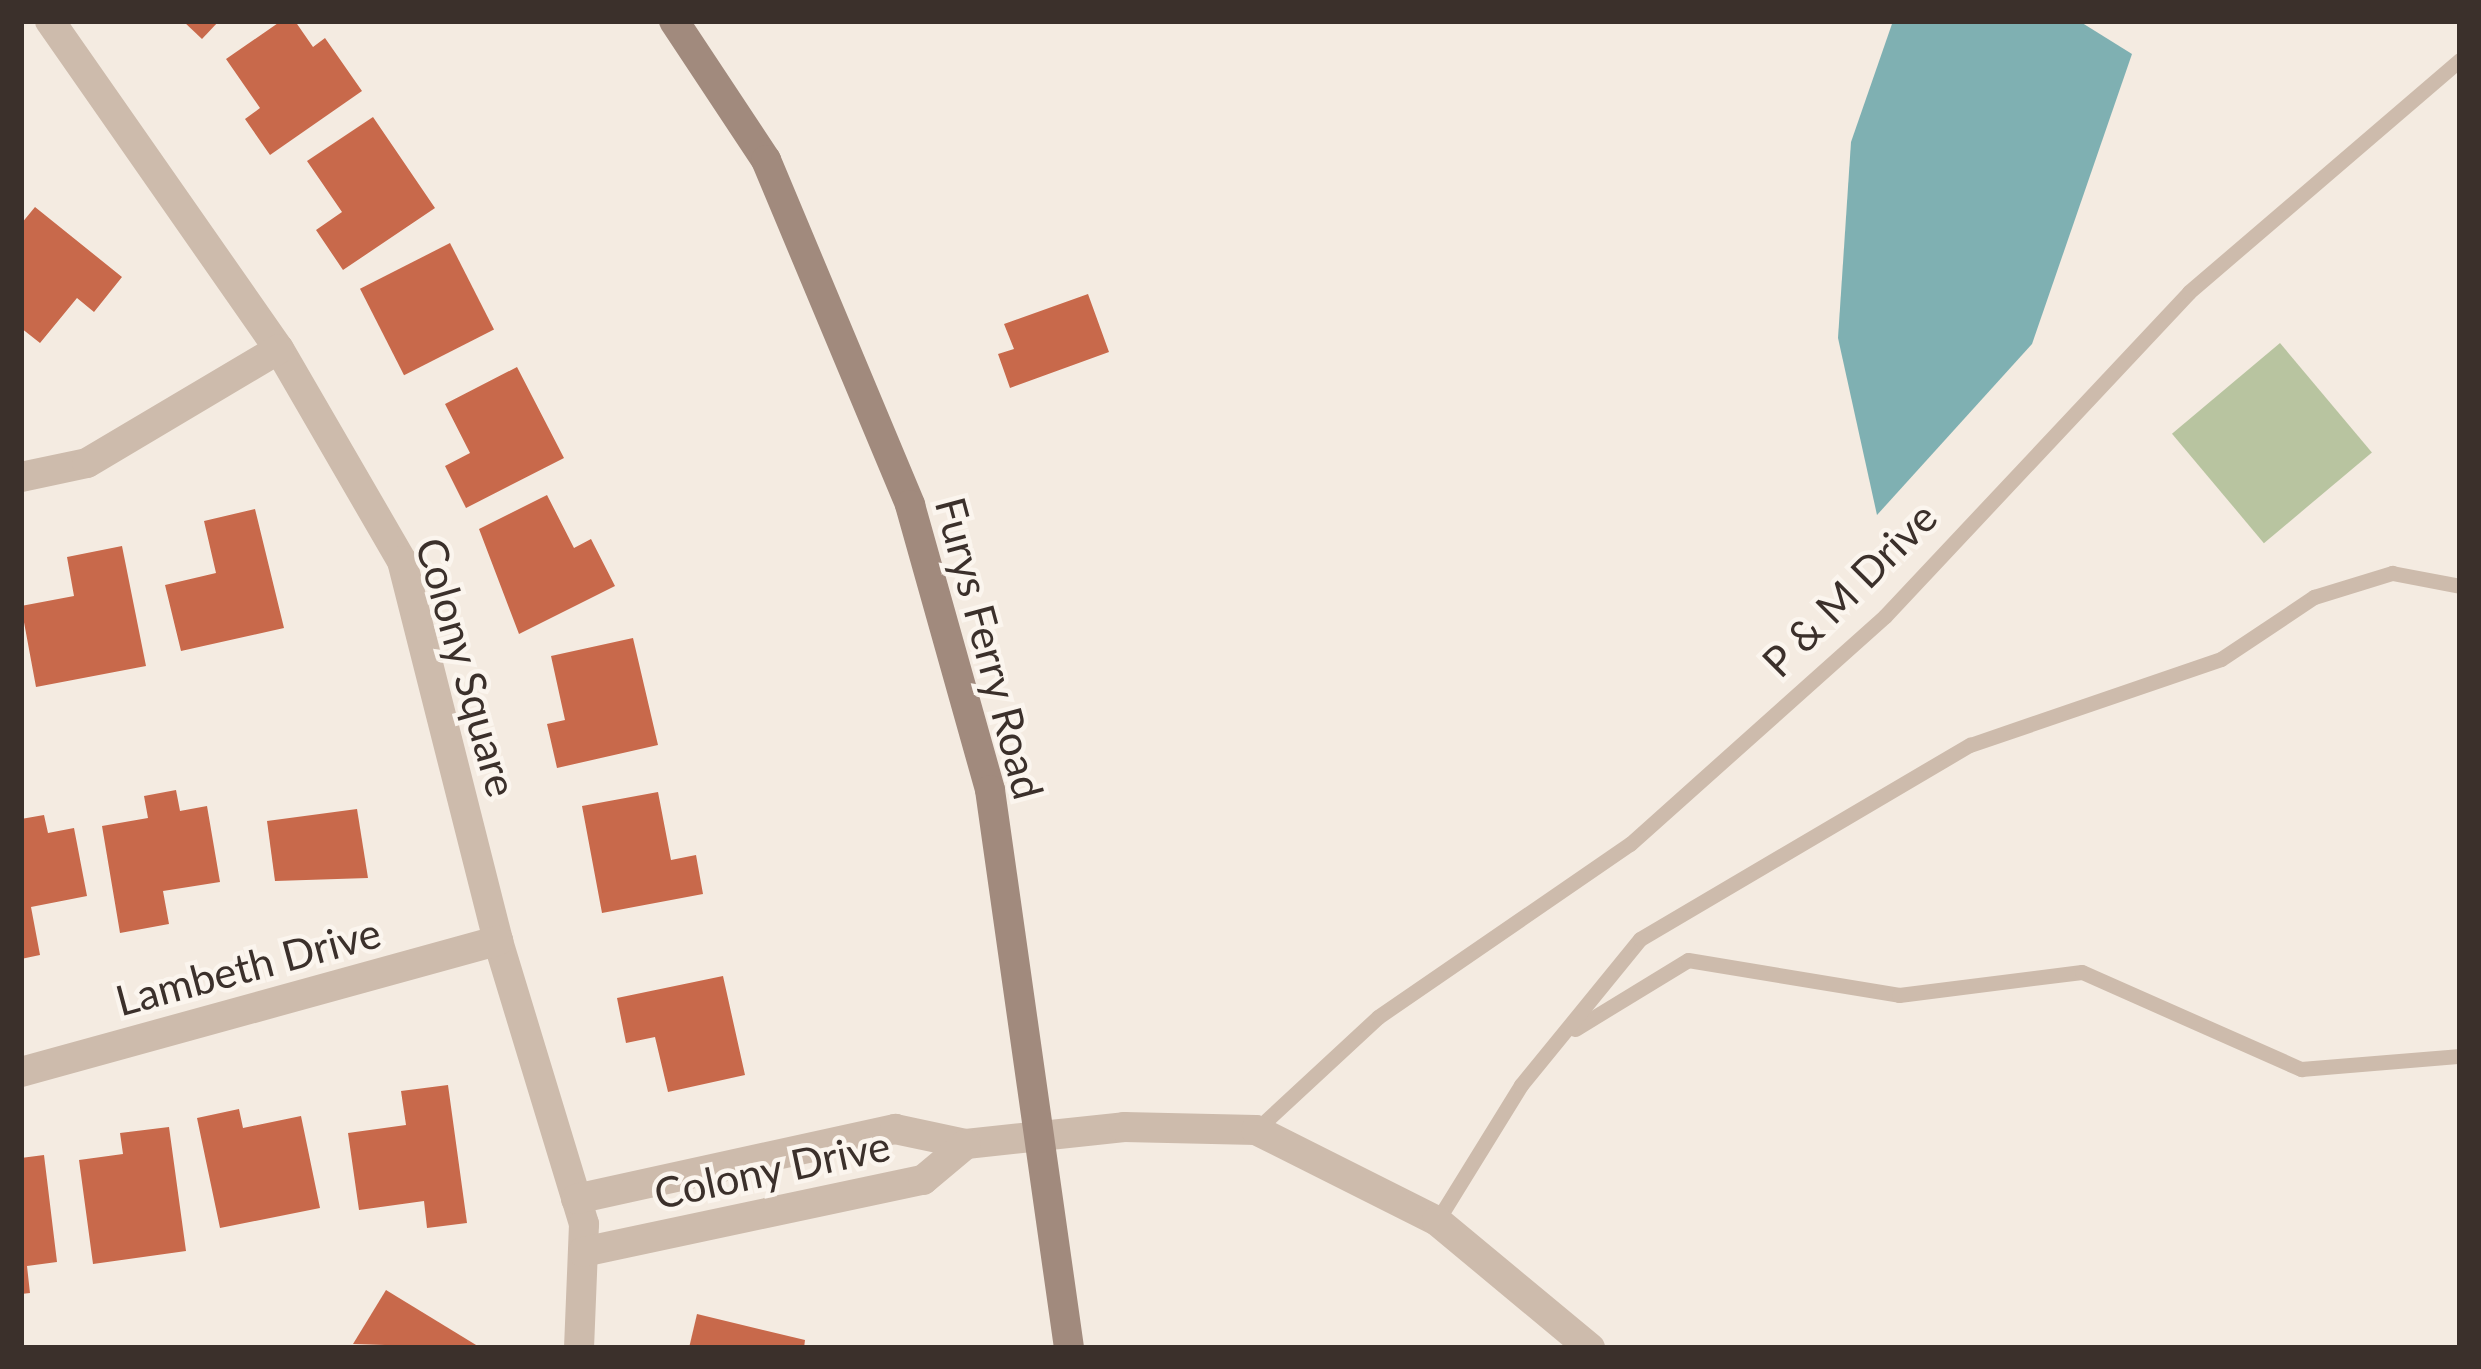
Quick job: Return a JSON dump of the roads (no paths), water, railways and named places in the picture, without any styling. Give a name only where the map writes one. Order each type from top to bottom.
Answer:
[{"type":"main road","name":"Furys Ferry Road","points":[[674,21],[766,160],[910,505],[989,790],[1069,1348]]},
{"type":"street","name":"Colony Square","points":[[50,21],[279,349],[402,561],[498,941],[577,1199],[583,1252],[578,1348]]},
{"type":"street","points":[[21,477],[87,463],[279,349]]},
{"type":"street","name":"Lambeth Drive","points":[[21,1072],[498,941]]},
{"type":"street","name":"Colony Drive","points":[[577,1199],[896,1129],[966,1144],[1038,1135],[1256,1130]]},
{"type":"street","points":[[1256,1130],[1437,1221],[1591,1348]]},
{"type":"street","name":"Colony Drive","points":[[583,1252],[923,1180],[966,1144]]},
{"type":"lane","name":"P & M Drive","points":[[1256,1130],[1378,1017],[1630,844],[1885,616],[2189,292],[2460,60]]},
{"type":"lane","points":[[1437,1221],[1521,1084],[1640,940],[1970,745],[2221,659],[2314,597],[2392,572],[2460,586]]},
{"type":"lane","points":[[1562,1037],[1688,960],[1899,995],[2082,972],[2301,1070],[2460,1056]]},
{"type":"water","points":[[1893,21],[2079,21],[2132,54],[2032,344],[1877,515],[1838,338],[1851,142]]}]
